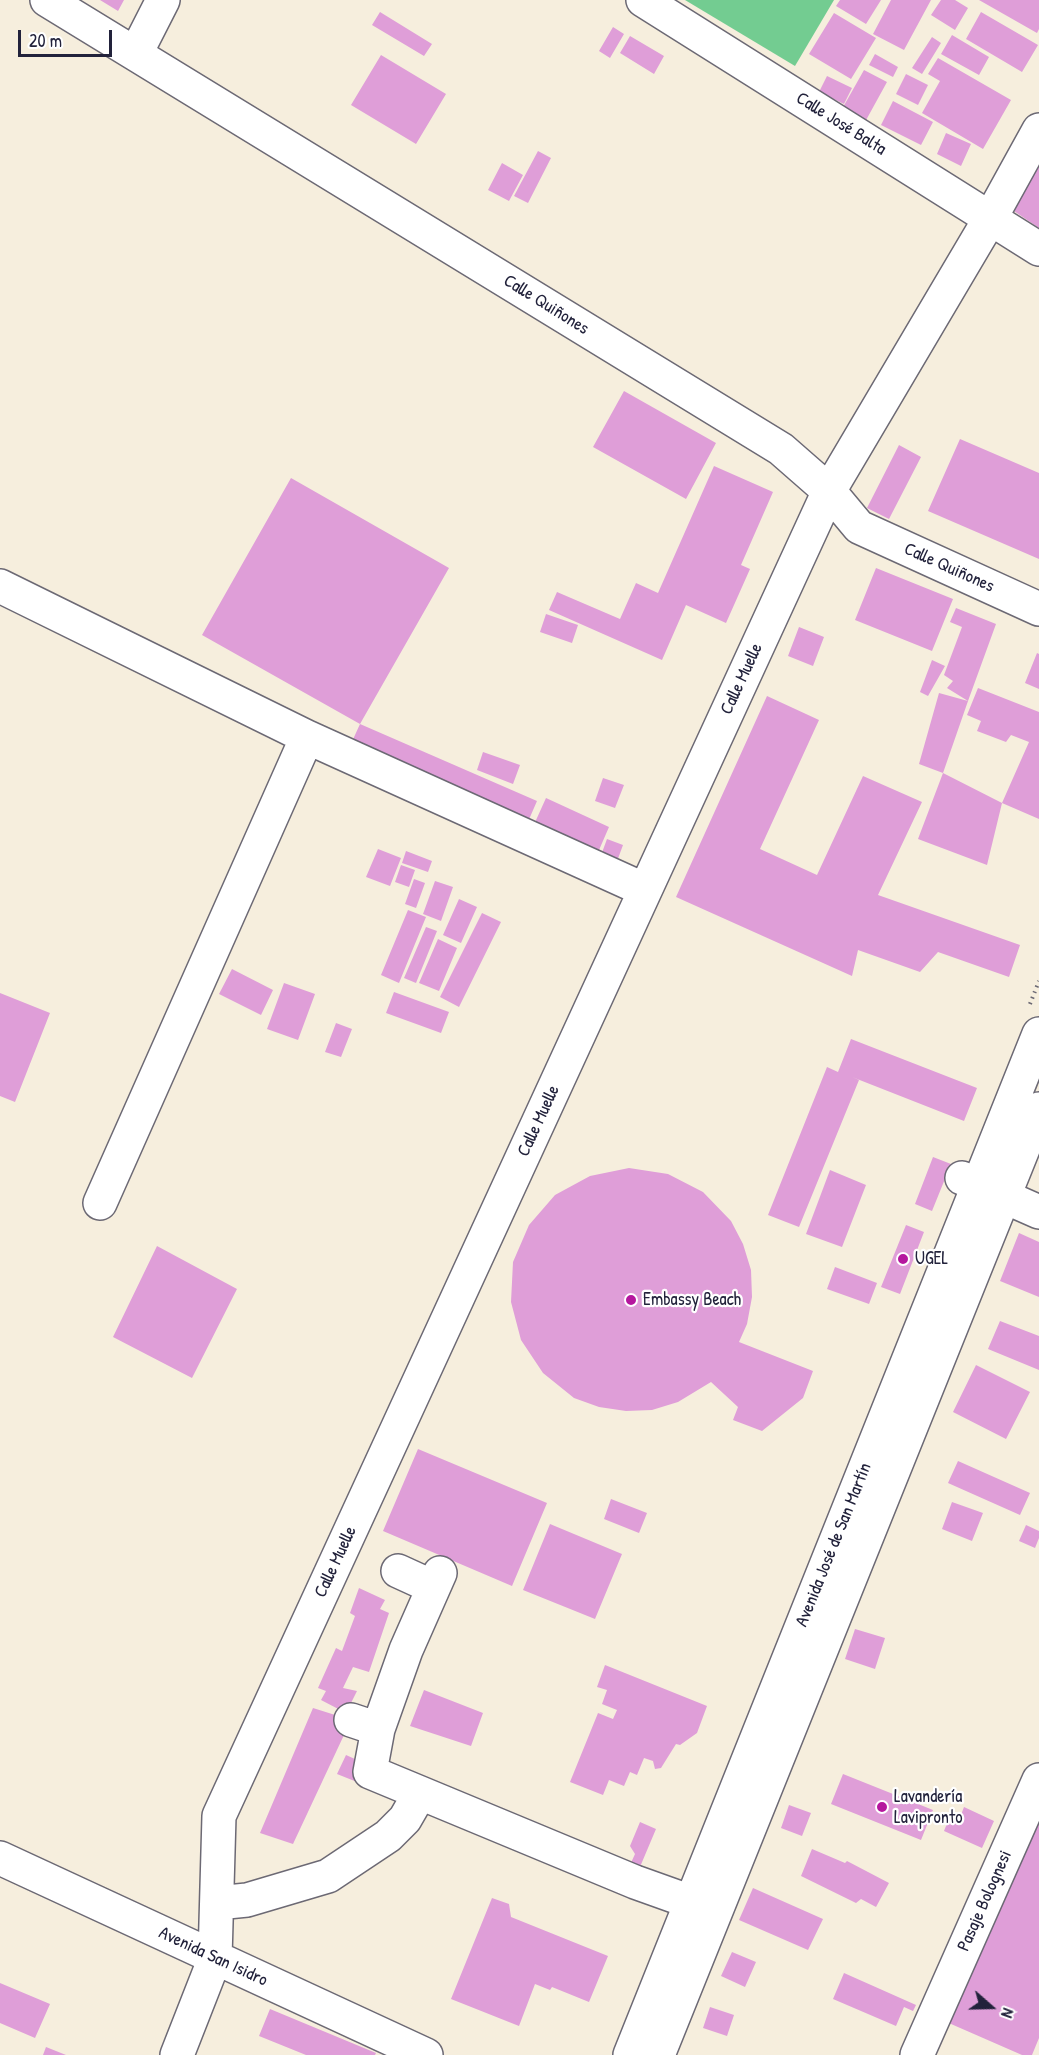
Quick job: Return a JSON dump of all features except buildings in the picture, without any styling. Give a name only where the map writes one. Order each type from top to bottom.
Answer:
[{"type":"street","name":"Calle Quiñones","points":[[47,0],[780,449],[829,491],[859,527],[1039,609]]},
{"type":"street","points":[[136,53],[163,0]]},
{"type":"street","name":"Calle José Balta","points":[[644,0],[1039,249]]},
{"type":"street","name":"Calle Muelle","points":[[177,2055],[215,1958],[219,1816],[829,491],[1039,130]]},
{"type":"street","points":[[0,586],[307,737],[645,890]]},
{"type":"street","points":[[100,1203],[307,737]]},
{"type":"street","name":"Avenida José de San Martín","points":[[658,2055],[1039,1034]]},
{"type":"street","name":"Avenida José de San Martín","points":[[630,2055],[981,1186],[1039,1109]]},
{"type":"street","points":[[981,1186],[1039,1212]]},
{"type":"street","points":[[398,1571],[436,1580],[398,1647],[364,1724],[370,1772],[635,1882],[691,1902]]},
{"type":"street","name":"Pasaje Bolognesi","points":[[916,2055],[1039,1780]]},
{"type":"street","points":[[217,1903],[247,1900],[328,1876],[388,1836],[405,1820],[420,1793]]},
{"type":"street","name":"Avenida San Isidro","points":[[0,1858],[426,2055]]},
{"type":"green space","points":[[685,0],[834,0],[795,66]]},
{"type":"place","name":"UGEL","points":[[903,1259]]},
{"type":"place","name":"Embassy Beach","points":[[631,1300]]},
{"type":"place","name":"Lavandería Lavipronto","points":[[882,1807]]}]
